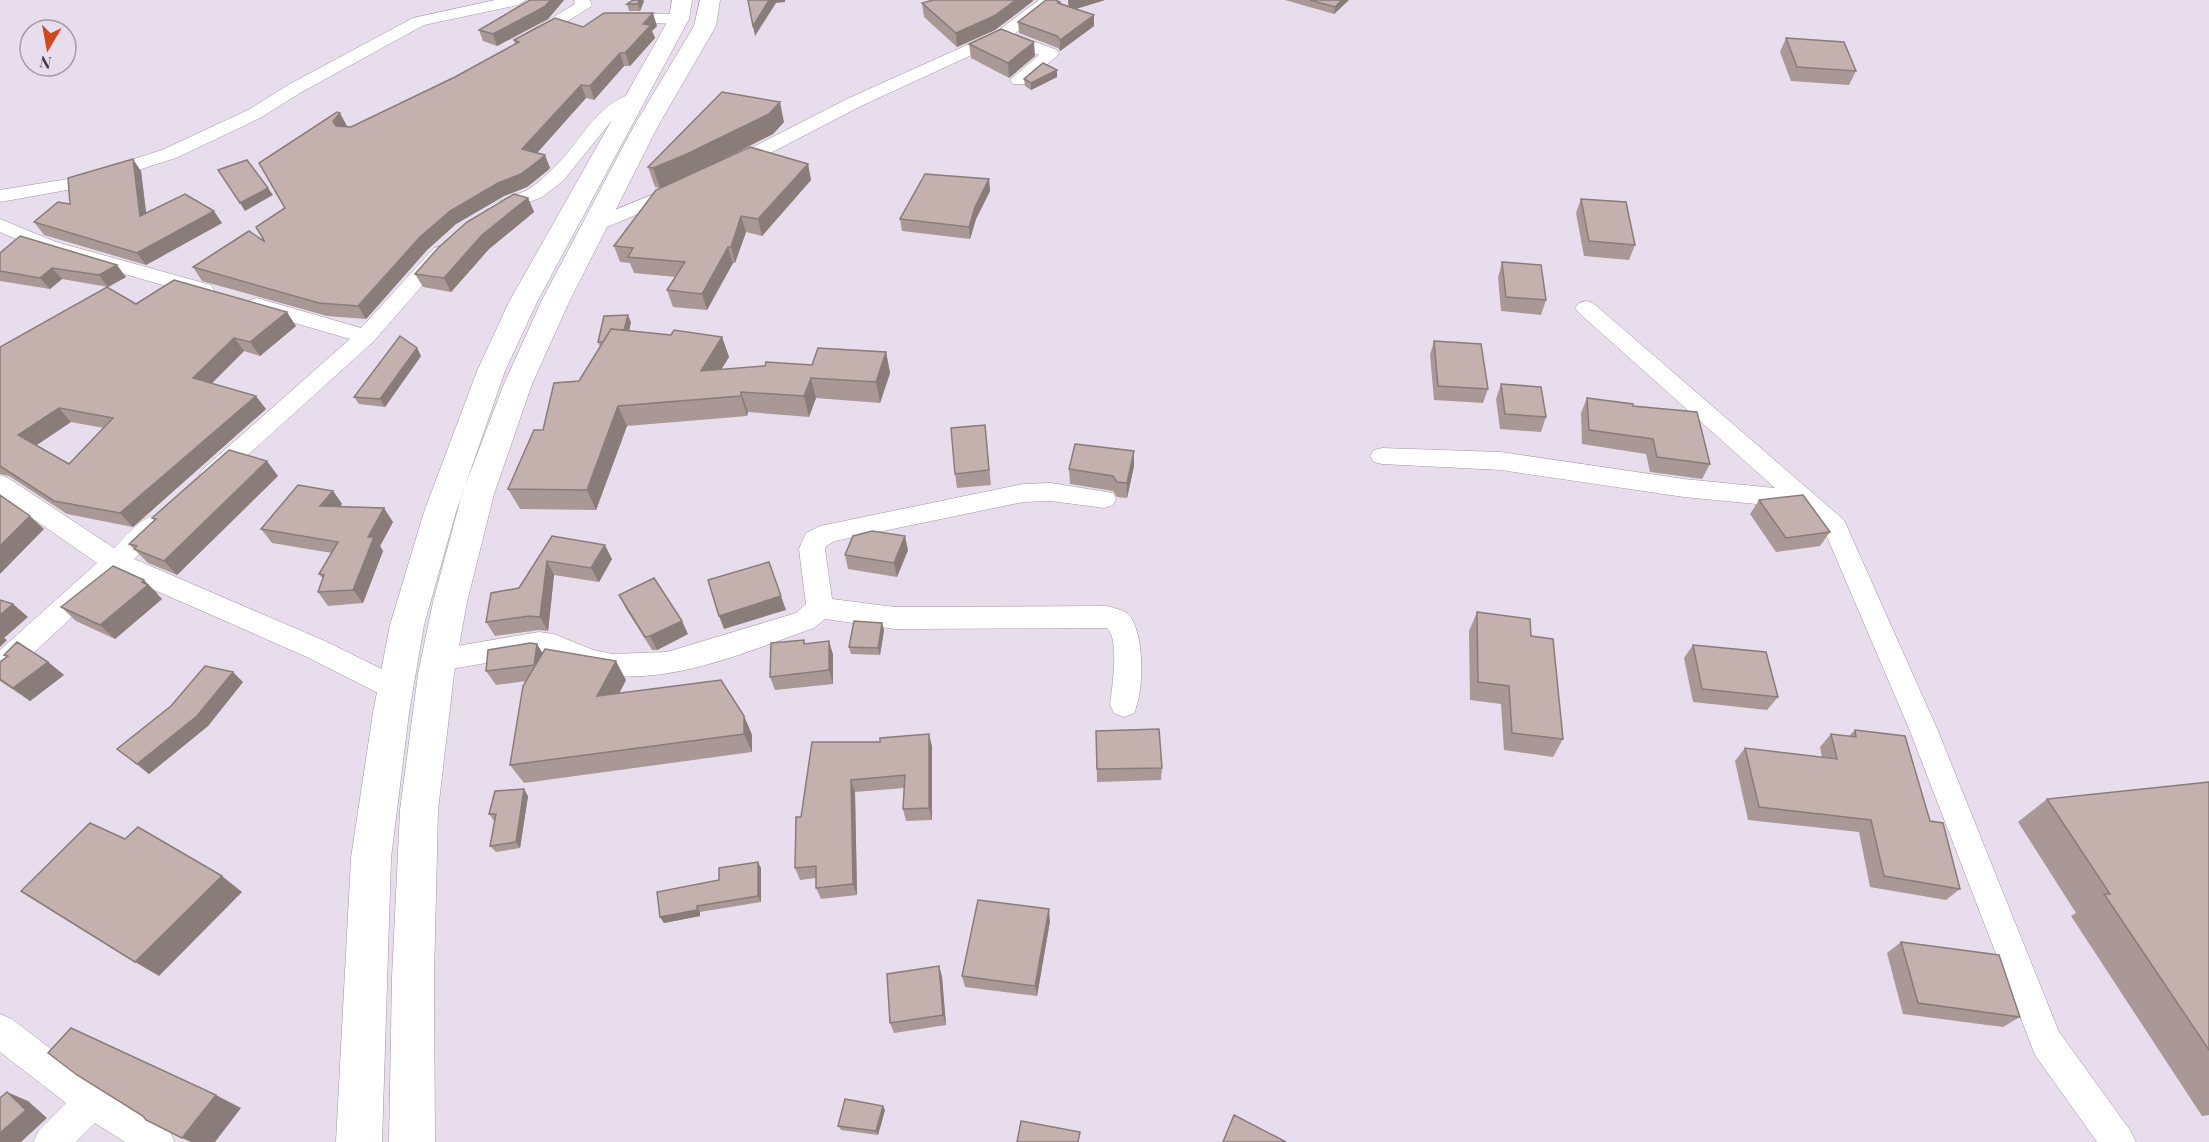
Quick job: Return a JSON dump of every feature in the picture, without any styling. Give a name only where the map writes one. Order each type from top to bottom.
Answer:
[{"type":"main road","points":[[412,1142],[413,977],[419,810],[439,660],[450,602],[478,494],[518,384],[556,300],[646,126],[705,26],[710,0]]},
{"type":"main road","points":[[359,1142],[371,858],[407,626],[440,512],[464,440],[491,371],[523,302],[681,10]]},
{"type":"street","points":[[0,196],[77,183],[169,154],[254,114],[294,89],[419,21],[518,0]]},
{"type":"street","points":[[514,46],[584,6],[582,0]]},
{"type":"street","points":[[718,171],[855,102],[1002,35],[1049,0]]},
{"type":"street","points":[[566,18],[681,10]]},
{"type":"street","points":[[1002,35],[1051,54],[1019,80]]},
{"type":"street","points":[[192,491],[366,336],[436,256],[466,230],[512,202],[535,192],[556,177],[607,115],[635,98]]},
{"type":"street","points":[[594,226],[690,184]]},
{"type":"street","points":[[0,225],[49,246],[219,294]]},
{"type":"street","points":[[242,301],[366,336]]},
{"type":"street","points":[[1586,308],[1835,527],[1924,731],[2047,1043],[2118,1142]]},
{"type":"street","points":[[1382,456],[1501,460],[1684,488],[1804,500]]},
{"type":"street","points":[[0,484],[114,561],[316,649],[396,689]]},
{"type":"street","points":[[820,608],[812,549],[815,540],[829,533],[1023,493],[1051,492],[1104,499]]},
{"type":"street","points":[[0,667],[175,506]]},
{"type":"street","points":[[439,660],[539,643],[554,645],[590,660],[613,665],[667,663],[805,621],[820,608],[895,618],[1107,617],[1118,620],[1124,627],[1127,647],[1124,705]]},
{"type":"street","points":[[0,1031],[92,1102],[157,1142]]},
{"type":"street","points":[[51,1142],[92,1102]]},
{"type":"building","points":[[530,0],[551,0],[544,7],[493,34],[479,30]]},
{"type":"building","points":[[633,0],[639,0],[638,4],[627,4]]},
{"type":"building","points":[[748,0],[769,0],[753,26]]},
{"type":"building","points":[[933,0],[1016,0],[994,16],[956,33],[922,3]]},
{"type":"building","points":[[1046,0],[1055,0],[1094,15],[1060,40],[1057,36],[1018,22]]},
{"type":"building","points":[[1310,0],[1342,0],[1335,7]]},
{"type":"building","points":[[604,13],[653,13],[643,24],[651,25],[625,53],[620,53],[590,86],[581,85],[522,149],[545,155],[542,158],[521,174],[498,183],[450,211],[420,237],[358,306],[319,303],[193,267],[249,231],[265,242],[256,227],[285,208],[259,163],[337,112],[340,113],[333,121],[336,126],[351,127],[455,77],[519,42],[514,40],[555,18],[583,27]]},
{"type":"building","points":[[1001,29],[1034,42],[1008,63],[969,44]]},
{"type":"building","points":[[1786,38],[1844,42],[1856,71],[1797,67]]},
{"type":"building","points":[[1043,63],[1057,70],[1031,83],[1024,79]]},
{"type":"building","points":[[722,92],[780,102],[769,114],[687,154],[653,168],[648,167]]},
{"type":"building","points":[[750,147],[808,164],[758,219],[741,216],[731,247],[728,247],[702,294],[667,290],[685,262],[628,257],[633,248],[614,246],[656,190]]},
{"type":"building","points":[[133,159],[140,216],[185,194],[214,211],[137,253],[34,222],[58,202],[70,204],[68,178]]},
{"type":"building","points":[[247,160],[268,188],[240,203],[218,170]]},
{"type":"building","points":[[925,174],[989,179],[975,207],[969,227],[900,219]]},
{"type":"building","points":[[514,194],[528,198],[482,235],[444,278],[415,274],[438,248],[467,222]]},
{"type":"building","points":[[1581,199],[1626,202],[1635,245],[1589,241]]},
{"type":"building","points":[[20,236],[117,265],[99,275],[52,268],[40,278],[0,271],[0,253]]},
{"type":"building","points":[[1502,262],[1541,265],[1546,300],[1506,297]]},
{"type":"building","points":[[174,280],[287,312],[250,342],[234,338],[193,378],[256,396],[120,513],[54,501],[0,466],[0,347],[107,287],[136,304]],"holes":[[[59,408],[113,418],[69,464],[18,435]]]},
{"type":"building","points":[[628,315],[624,330],[611,329],[603,342],[598,342],[604,316]]},
{"type":"building","points":[[611,329],[671,335],[674,330],[722,337],[701,371],[765,366],[766,362],[812,365],[818,348],[886,352],[876,382],[811,378],[804,396],[741,392],[741,396],[618,406],[587,490],[508,489],[534,430],[543,430],[554,383],[579,381]]},
{"type":"building","points":[[400,336],[417,348],[380,399],[354,397]]},
{"type":"building","points":[[1434,341],[1481,344],[1488,389],[1438,386]]},
{"type":"building","points":[[1501,384],[1541,387],[1546,417],[1505,414]]},
{"type":"building","points":[[1587,398],[1633,404],[1633,406],[1697,412],[1710,464],[1657,457],[1653,439],[1589,430]]},
{"type":"building","points":[[985,425],[989,470],[955,474],[951,428]]},
{"type":"building","points":[[1075,444],[1134,451],[1127,483],[1117,482],[1113,476],[1069,469]]},
{"type":"building","points":[[229,450],[267,461],[164,561],[134,549],[137,546],[129,544],[156,519],[152,518]]},
{"type":"building","points":[[298,485],[333,491],[320,506],[384,508],[368,537],[374,537],[353,590],[318,592],[324,575],[319,574],[338,542],[261,529]]},
{"type":"building","points":[[0,495],[30,516],[0,546]]},
{"type":"building","points":[[1803,495],[1830,532],[1786,538],[1759,500]]},
{"type":"building","points":[[872,531],[905,536],[894,563],[845,555],[853,536]]},
{"type":"building","points":[[552,536],[605,545],[591,568],[547,561],[540,617],[530,616],[486,622],[491,593],[519,588]]},
{"type":"building","points":[[769,562],[781,596],[719,616],[708,580]]},
{"type":"building","points":[[113,566],[144,580],[142,582],[148,585],[100,625],[61,607]]},
{"type":"building","points":[[654,578],[682,621],[645,637],[619,595]]},
{"type":"building","points":[[0,600],[13,604],[0,615]]},
{"type":"building","points":[[1477,612],[1530,619],[1531,636],[1553,639],[1563,739],[1512,733],[1509,686],[1478,682]]},
{"type":"building","points":[[854,621],[882,623],[878,648],[849,647]]},
{"type":"building","points":[[804,640],[804,644],[829,641],[829,670],[770,677],[771,643]]},
{"type":"building","points":[[17,642],[48,662],[13,688],[0,679],[0,662],[8,656],[4,655]]},
{"type":"building","points":[[530,643],[537,644],[534,665],[486,671],[488,650]]},
{"type":"building","points":[[1693,645],[1766,652],[1778,697],[1702,689]]},
{"type":"building","points":[[545,649],[616,661],[597,696],[721,680],[744,716],[744,734],[510,765],[523,686]]},
{"type":"building","points":[[205,666],[233,672],[197,716],[137,764],[117,749],[171,706]]},
{"type":"building","points":[[1159,729],[1162,768],[1097,769],[1096,731]]},
{"type":"building","points":[[1855,730],[1905,736],[1930,821],[1943,823],[1960,889],[1884,876],[1871,820],[1759,807],[1745,748],[1837,759],[1831,734],[1856,737]]},
{"type":"building","points":[[929,734],[929,808],[903,809],[905,775],[851,780],[853,884],[816,888],[816,866],[795,868],[796,817],[801,817],[812,742],[880,742],[880,738]]},
{"type":"building","points":[[2209,782],[2209,1050],[2104,894],[2110,894],[2047,799]]},
{"type":"building","points":[[524,789],[516,842],[490,846],[496,814],[489,814],[495,791]]},
{"type":"building","points":[[90,823],[125,839],[138,827],[222,876],[135,962],[21,891]]},
{"type":"building","points":[[758,862],[758,896],[697,906],[697,910],[660,917],[657,892],[719,880],[719,868]]},
{"type":"building","points":[[978,900],[1049,909],[1035,986],[962,976]]},
{"type":"building","points":[[1901,942],[1999,955],[2020,1017],[1918,1003]]},
{"type":"building","points":[[939,966],[943,1015],[890,1023],[887,974]]},
{"type":"building","points":[[71,1028],[216,1095],[182,1138],[146,1120],[48,1053]]},
{"type":"building","points":[[7,1092],[26,1110],[0,1133],[0,1098]]},
{"type":"building","points":[[845,1099],[883,1106],[876,1131],[838,1126]]},
{"type":"building","points":[[1234,1115],[1286,1142],[1223,1142]]},
{"type":"building","points":[[1021,1121],[1080,1132],[1078,1142],[1017,1142]]}]
